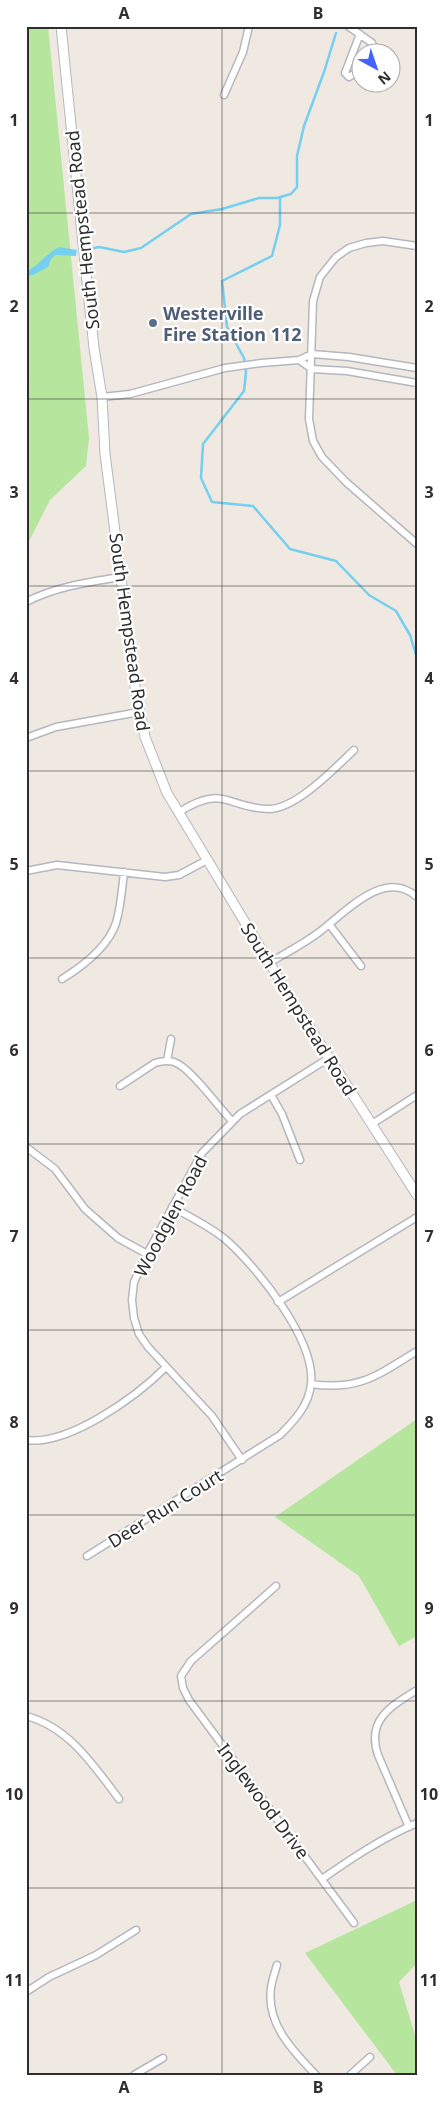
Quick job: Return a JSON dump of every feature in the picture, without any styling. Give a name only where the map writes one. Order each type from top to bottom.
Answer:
[{"type":"street","name":"South Hempstead Road","points":[[62,26],[84,256],[94,348],[102,397],[105,454],[120,577],[144,737],[167,793],[207,860],[269,963],[417,1194]]},
{"type":"street","points":[[224,96],[242,52],[249,26]]},
{"type":"street","points":[[348,26],[372,42]]},
{"type":"street","points":[[357,42],[360,34]]},
{"type":"street","points":[[350,60],[345,73],[346,76],[350,76]]},
{"type":"street","points":[[417,246],[383,241],[349,248],[336,257],[320,277],[313,301],[309,419],[313,441],[322,457],[346,482],[417,544]]},
{"type":"street","points":[[102,397],[130,394],[225,368],[261,362],[299,360],[312,354],[349,357],[417,368]]},
{"type":"street","points":[[299,360],[312,369],[347,371],[417,383]]},
{"type":"street","points":[[26,602],[42,594],[70,586],[120,577]]},
{"type":"street","points":[[26,738],[56,727],[139,712]]},
{"type":"street","points":[[179,812],[193,803],[212,798],[272,809],[287,804],[308,792],[354,750]]},
{"type":"street","points":[[26,872],[57,865],[165,877],[179,875],[207,860]]},
{"type":"street","points":[[62,979],[78,969],[106,942],[116,924],[124,872]]},
{"type":"street","points":[[269,963],[330,924],[369,893],[378,889],[394,887],[417,897]]},
{"type":"street","points":[[330,924],[361,966]]},
{"type":"street","points":[[167,1061],[171,1039]]},
{"type":"street","name":"Woodglen Road","points":[[242,1460],[212,1416],[166,1367],[139,1334],[134,1318],[132,1300],[134,1282],[147,1254],[202,1153],[232,1121],[329,1058]]},
{"type":"street","points":[[120,1086],[155,1063],[174,1062],[186,1070],[232,1121]]},
{"type":"street","points":[[271,1095],[282,1114],[300,1160]]},
{"type":"street","points":[[372,1124],[417,1095]]},
{"type":"street","points":[[26,1147],[55,1170],[85,1209],[110,1232],[147,1254]]},
{"type":"street","points":[[172,1207],[223,1238],[248,1260],[278,1302],[307,1350],[311,1367],[311,1384],[340,1387],[353,1385],[380,1375],[417,1351]]},
{"type":"street","points":[[278,1302],[417,1217]]},
{"type":"street","points":[[27,1442],[42,1441],[62,1436],[80,1428],[138,1392],[166,1367]]},
{"type":"street","name":"Deer Run Court","points":[[87,1556],[280,1435],[297,1419],[306,1402],[311,1384]]},
{"type":"street","name":"Inglewood Drive","points":[[276,1586],[194,1658],[181,1676],[183,1688],[189,1700],[354,1923]]},
{"type":"street","points":[[409,1827],[378,1755],[375,1745],[375,1734],[378,1722],[385,1712],[417,1690]]},
{"type":"street","points":[[26,1716],[43,1720],[75,1743],[119,1800]]},
{"type":"street","points":[[322,1879],[359,1853],[417,1824]]},
{"type":"street","points":[[26,1992],[63,1969],[96,1955],[136,1930]]},
{"type":"street","points":[[277,1965],[271,1988],[272,2011],[288,2045],[316,2075]]},
{"type":"street","points":[[350,2075],[370,2057]]},
{"type":"street","points":[[134,2075],[163,2058]]},
{"type":"green space","points":[[26,26],[48,26],[89,438],[86,466],[50,500],[26,547]]},
{"type":"green space","points":[[417,1419],[417,1636],[399,1646],[359,1576],[275,1517]]},
{"type":"green space","points":[[417,1900],[417,1963],[399,1982],[417,2042],[417,2075],[397,2075],[305,1953]]},
{"type":"water","points":[[59,247],[77,250],[76,256],[55,255],[48,267],[33,275],[26,276],[26,272]]},
{"type":"waterway","points":[[86,250],[99,247],[124,252],[141,248],[191,214],[222,209],[259,198],[277,198],[291,194],[297,187],[297,156],[304,126],[336,33]]},
{"type":"waterway","points":[[280,197],[280,225],[272,256],[222,281],[227,327],[244,358],[246,372],[244,391],[203,444],[201,478],[212,502],[253,506],[290,549],[336,561],[369,595],[396,611],[410,635],[417,658]]},
{"type":"place","name":"Westerville Fire Station 112","points":[[153,323]]}]
